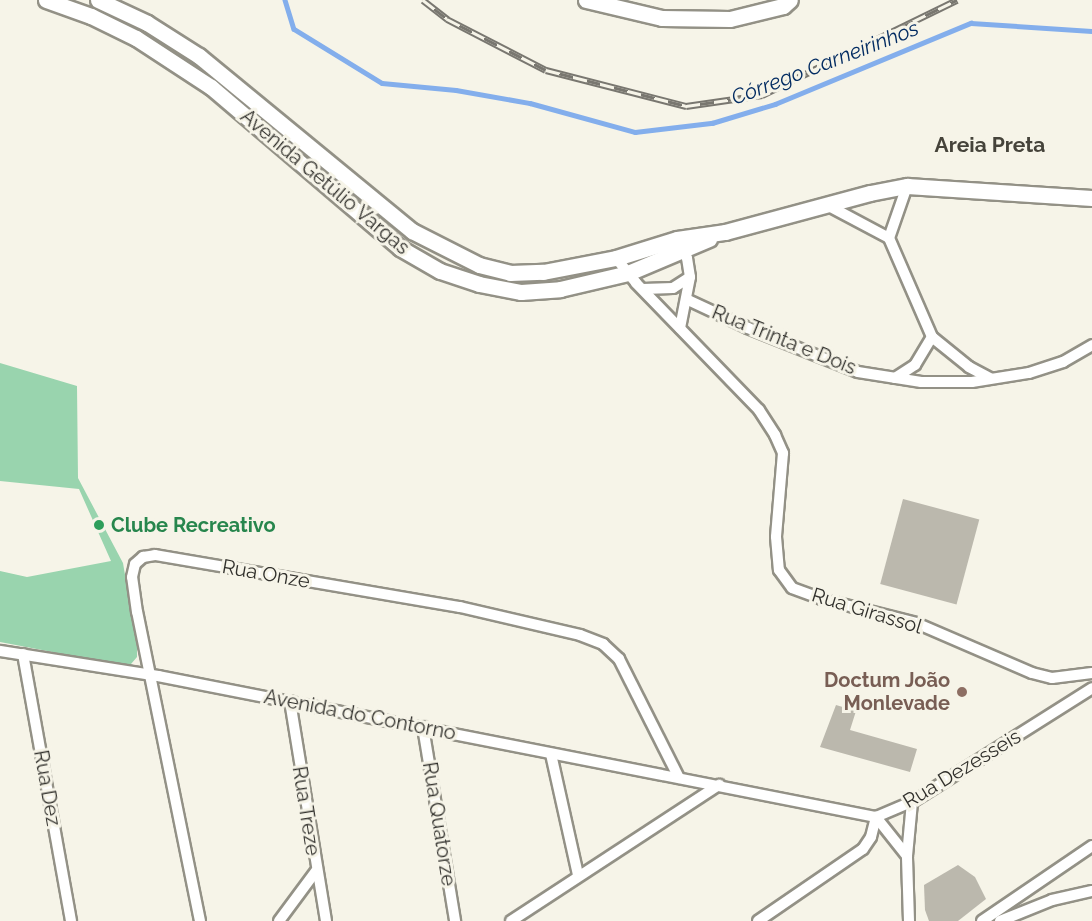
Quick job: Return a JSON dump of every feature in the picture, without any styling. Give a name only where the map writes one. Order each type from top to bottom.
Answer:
[{"type":"main road","name":"Avenida Getúlio Vargas","points":[[46,0],[91,16],[136,38],[211,87],[400,248],[440,271],[479,284],[521,292],[561,289],[628,273],[680,245]]},
{"type":"main road","name":"Avenida Getúlio Vargas","points":[[98,0],[147,23],[199,56],[412,231],[479,265],[510,273],[543,272],[680,245],[907,186],[1092,198]]},
{"type":"main road","points":[[586,0],[662,18],[730,19],[783,6],[790,0]]},
{"type":"main road","points":[[357,211],[369,197]]},
{"type":"street","points":[[889,238],[907,186]]},
{"type":"street","points":[[827,205],[889,238],[932,337],[969,367],[990,378]]},
{"type":"street","points":[[680,245],[690,278],[688,300],[680,328]]},
{"type":"street","name":"Rua Girassol","points":[[616,258],[759,410],[776,435],[783,453],[776,537],[779,570],[792,588],[822,599],[916,623],[1032,673],[1052,678],[1092,673]]},
{"type":"street","points":[[643,289],[673,288],[690,278]]},
{"type":"street","name":"Rua Trinta e Dois","points":[[688,300],[748,328],[858,372],[921,382],[972,382],[1029,373],[1063,362],[1092,345]]},
{"type":"street","points":[[895,378],[915,366],[932,337]]},
{"type":"street","name":"Rua Onze","points":[[200,921],[148,674],[132,577],[135,564],[143,557],[154,555],[460,607],[580,635],[603,644],[619,659],[680,777]]},
{"type":"street","name":"Avenida do Contorno","points":[[0,651],[148,674],[876,817]]},
{"type":"street","name":"Rua Dez","points":[[23,654],[71,921]]},
{"type":"street","name":"Rua Dezesseis","points":[[876,817],[912,802],[1092,688]]},
{"type":"street","name":"Rua Treze","points":[[290,702],[326,921]]},
{"type":"street","name":"Rua Quatorze","points":[[423,727],[454,921]]},
{"type":"street","points":[[551,754],[578,875]]},
{"type":"street","points":[[511,921],[578,875],[719,785]]},
{"type":"street","points":[[909,921],[907,856],[912,802]]},
{"type":"street","points":[[876,817],[907,856]]},
{"type":"street","points":[[758,921],[863,849],[870,837],[876,817]]},
{"type":"street","points":[[982,921],[1092,846]]},
{"type":"street","points":[[279,921],[316,871]]},
{"type":"street","points":[[1000,921],[1052,900],[1092,891]]},
{"type":"green space","name":"Clube Recreativo","points":[[0,363],[77,386],[78,478],[123,563],[137,646],[137,657],[131,664],[126,666],[0,642],[0,571],[27,577],[111,561],[79,489],[0,481]]},
{"type":"building","points":[[903,499],[979,519],[957,604],[880,584]]},
{"type":"building","points":[[836,705],[856,711],[850,730],[917,749],[910,772],[820,747]]},
{"type":"building","points":[[958,865],[975,877],[986,899],[958,921],[929,921],[925,910],[924,885]]},
{"type":"waterway","name":"Córrego Carneirinhos","points":[[285,0],[294,29],[382,83],[456,90],[530,103],[635,132],[712,123],[775,104],[971,23],[1092,31]]},
{"type":"railway","points":[[423,0],[447,19],[546,70],[686,106],[762,95],[957,0]]},
{"type":"place","name":"Clube Recreativo","points":[[99,525]]},
{"type":"place","name":"Doctum João Monlevade","points":[[962,692]]},
{"type":"district","name":"Areia Preta","points":[[990,145]]}]
